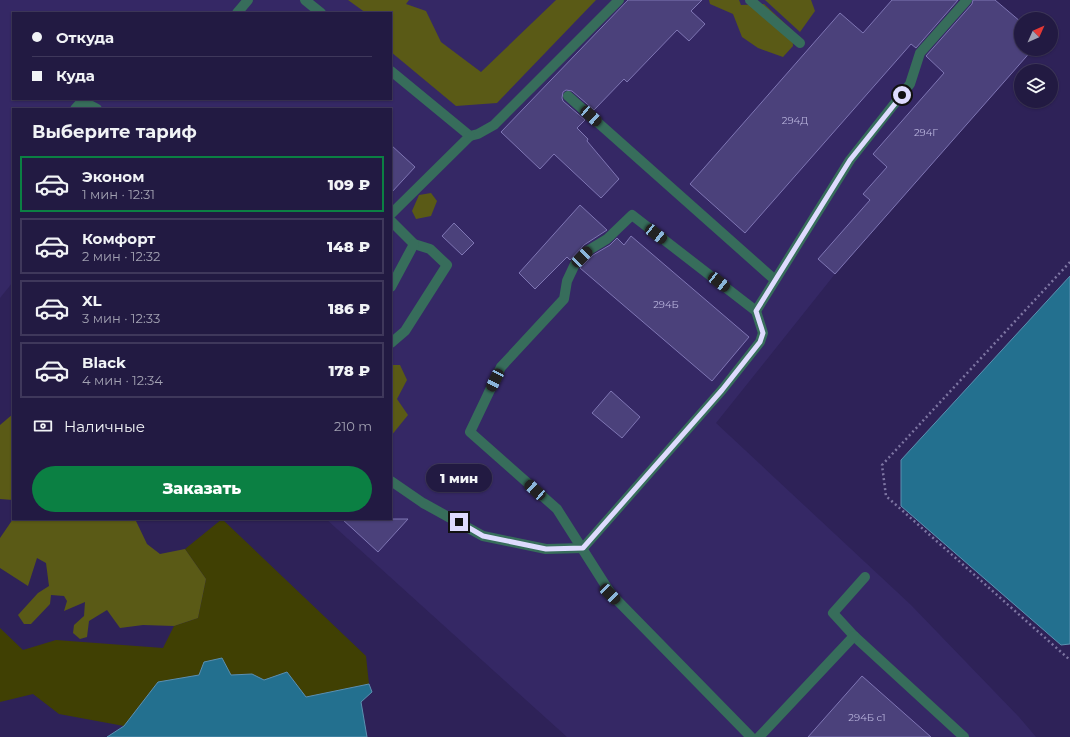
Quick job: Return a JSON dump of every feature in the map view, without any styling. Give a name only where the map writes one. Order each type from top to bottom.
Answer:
[{"type":"lane","points":[[238,12],[248,0]]},
{"type":"lane","points":[[306,0],[320,12]]},
{"type":"lane","points":[[392,213],[470,136],[478,134],[494,125],[619,0]]},
{"type":"lane","points":[[750,0],[800,43]]},
{"type":"lane","points":[[756,311],[850,160],[910,84],[920,52],[967,0]]},
{"type":"lane","points":[[392,72],[470,136]]},
{"type":"lane","points":[[568,96],[775,280]]},
{"type":"lane","points":[[76,108],[82,101],[95,108]]},
{"type":"lane","points":[[392,482],[424,503],[483,536],[546,549],[583,548],[722,390],[760,342],[763,333],[756,311],[632,215],[606,239],[589,250],[575,264],[567,281],[564,299],[501,367],[470,432],[557,509],[583,548],[610,594],[751,737]]},
{"type":"lane","points":[[392,222],[414,244],[430,249],[447,266],[405,331],[392,342]]},
{"type":"lane","points":[[392,285],[414,244]]},
{"type":"lane","points":[[865,577],[833,613],[854,636],[964,737]]},
{"type":"lane","points":[[759,737],[854,636]]},
{"type":"path","points":[[1070,262],[882,465],[886,496],[1070,660]]},
{"type":"shaded area","points":[[0,0],[995,0],[1014,16],[1014,56],[1027,56],[1020,64],[1014,64],[1014,71],[835,274],[716,423],[911,605],[1019,717],[1036,737],[567,737],[327,520],[392,520],[392,108],[12,108],[12,283],[0,298]]},
{"type":"shaded area","points":[[348,0],[409,0],[406,4],[426,11],[441,42],[481,72],[556,0],[596,0],[497,103],[456,106],[392,53],[392,12],[365,12]]},
{"type":"shaded area","points":[[709,0],[739,0],[741,5],[764,4],[792,30],[793,46],[783,57],[758,48],[742,37],[733,14],[710,4]]},
{"type":"shaded area","points":[[765,0],[811,0],[815,11],[800,32]]},
{"type":"shaded area","points":[[431,193],[437,201],[431,216],[416,219],[412,211],[419,195]]},
{"type":"shaded area","points":[[392,365],[400,365],[407,380],[397,399],[408,415],[392,435]]},
{"type":"shaded area","points":[[12,415],[12,500],[0,499],[0,425]]},
{"type":"shaded area","points":[[12,520],[136,521],[147,544],[160,554],[185,549],[206,579],[198,618],[174,626],[143,625],[120,628],[107,610],[89,621],[87,637],[80,639],[73,633],[74,625],[84,616],[85,602],[64,611],[67,601],[64,596],[51,595],[50,604],[31,624],[24,624],[18,615],[38,593],[49,586],[46,563],[37,558],[28,586],[0,568],[0,538]]},
{"type":"shaded area","points":[[221,520],[223,520],[366,656],[369,684],[306,697],[287,672],[264,680],[252,674],[230,675],[222,659],[205,662],[199,675],[158,682],[124,726],[59,714],[33,694],[0,702],[0,628],[23,650],[56,640],[163,648],[174,626],[198,618],[206,579],[185,549]]},
{"type":"water","points":[[1070,276],[1070,644],[1061,645],[901,506],[901,460]]},
{"type":"water","points":[[222,658],[231,675],[252,674],[264,680],[287,672],[306,697],[369,684],[372,692],[361,702],[367,737],[107,737],[124,726],[158,682],[199,675],[204,662]]},
{"type":"building","points":[[628,0],[702,0],[691,11],[705,24],[689,41],[677,30],[627,82],[624,79],[594,110],[572,91],[566,90],[563,92],[563,101],[585,120],[577,128],[588,139],[587,141],[619,179],[601,198],[554,154],[540,169],[501,132]]},
{"type":"building","points":[[892,0],[958,0],[916,48],[911,44],[745,233],[690,184],[840,13],[863,33]]},
{"type":"building","points":[[973,0],[995,0],[1014,16],[1014,56],[1027,56],[1020,64],[1014,64],[1014,71],[835,274],[818,259],[870,200],[863,194],[887,167],[873,154],[944,73],[926,56],[972,4]]},
{"type":"building","points":[[392,146],[415,167],[392,192]]},
{"type":"building","points":[[580,205],[607,230],[584,245],[570,260],[567,257],[535,289],[519,273]]},
{"type":"building","points":[[454,223],[474,243],[462,255],[442,236]]},
{"type":"building","points":[[631,236],[749,337],[712,381],[580,268],[593,255],[610,245],[617,238],[624,245]]},
{"type":"building","points":[[611,391],[640,417],[622,438],[592,413]]},
{"type":"building","points":[[408,519],[378,552],[343,520]]},
{"type":"building","points":[[862,676],[931,737],[808,737]]},
{"type":"route","points":[[459,522],[483,536],[546,549],[583,548],[722,390],[760,342],[763,333],[756,311],[850,160],[902,95]]}]
